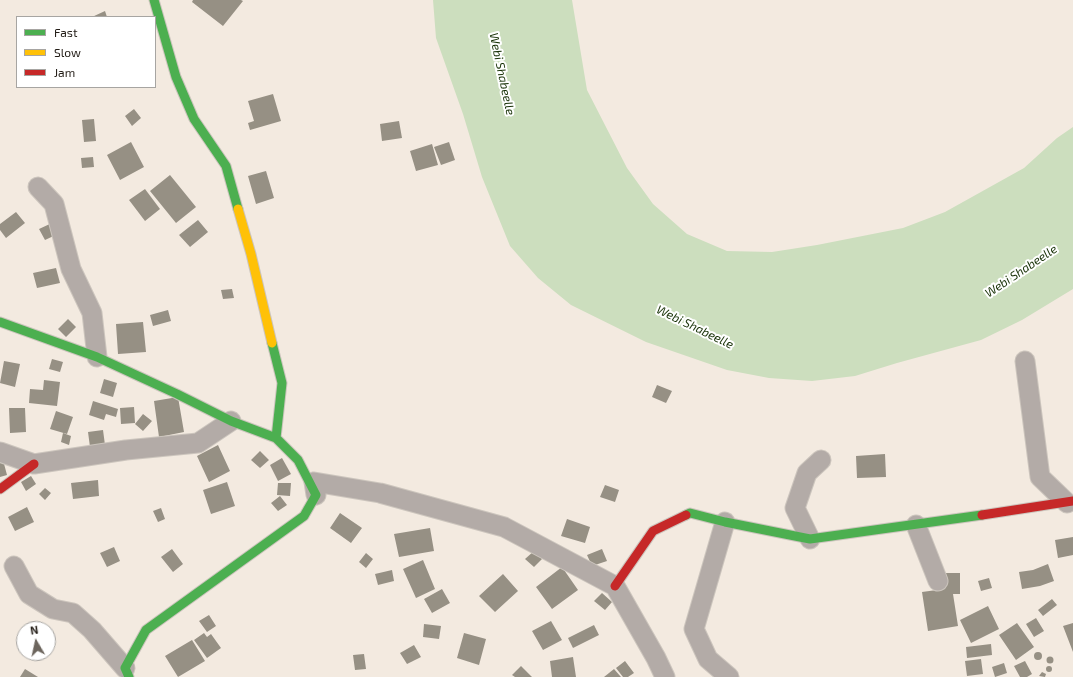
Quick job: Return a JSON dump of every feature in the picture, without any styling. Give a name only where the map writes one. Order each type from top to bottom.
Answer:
[{"type":"street","points":[[154,0],[176,77],[194,119],[226,166],[251,254],[282,383],[276,438]]},
{"type":"street","points":[[38,187],[54,204],[71,269],[92,313],[97,357]]},
{"type":"street","points":[[0,322],[97,357],[231,421],[276,438],[298,460],[316,496]]},
{"type":"street","points":[[1025,361],[1040,477],[1070,502]]},
{"type":"street","points":[[0,489],[34,464],[126,450],[198,443],[231,421]]},
{"type":"street","points":[[0,452],[34,464]]},
{"type":"street","points":[[810,539],[795,508],[807,473],[821,460]]},
{"type":"street","points":[[14,566],[29,594],[53,609],[73,613],[92,630],[127,672],[146,630],[304,516],[316,496],[314,482],[380,493],[504,527],[615,586],[656,658],[665,677]]},
{"type":"street","points":[[615,586],[653,531],[690,513],[725,522],[810,539],[1070,502]]},
{"type":"street","points":[[725,522],[694,628],[708,659],[728,677]]},
{"type":"street","points":[[916,525],[938,581]]},
{"type":"water","name":"Webi Shabeelle","points":[[433,0],[572,0],[587,90],[627,168],[653,204],[687,234],[727,251],[772,252],[817,245],[903,228],[945,212],[1024,168],[1057,138],[1073,127],[1073,289],[1022,320],[981,340],[855,376],[812,381],[769,378],[727,370],[646,342],[571,305],[538,278],[510,246],[482,177],[463,114],[436,38]]},
{"type":"building","points":[[193,0],[243,1],[223,26],[192,2]]},
{"type":"building","points":[[105,11],[107,16],[94,16]]},
{"type":"building","points":[[273,94],[281,121],[250,130],[248,123],[254,121],[248,101]]},
{"type":"building","points":[[134,109],[141,118],[132,126],[125,116]]},
{"type":"building","points":[[94,119],[96,141],[84,142],[82,120]]},
{"type":"building","points":[[399,121],[402,138],[382,141],[380,124]]},
{"type":"building","points":[[131,142],[144,167],[120,180],[107,155]]},
{"type":"building","points":[[449,142],[455,160],[441,165],[434,147]]},
{"type":"building","points":[[432,144],[438,165],[416,171],[410,151]]},
{"type":"building","points":[[93,157],[94,167],[82,168],[81,158]]},
{"type":"building","points":[[266,171],[274,198],[256,204],[248,176]]},
{"type":"building","points":[[170,175],[196,207],[176,223],[150,191]]},
{"type":"building","points":[[145,189],[160,209],[145,221],[129,200]]},
{"type":"building","points":[[16,212],[25,223],[6,238],[0,230],[0,224]]},
{"type":"building","points":[[198,220],[208,232],[190,247],[179,235]]},
{"type":"building","points":[[54,222],[60,233],[45,240],[39,229]]},
{"type":"building","points":[[56,268],[60,283],[37,288],[33,273]]},
{"type":"building","points":[[232,289],[234,298],[223,299],[221,290]]},
{"type":"building","points":[[168,310],[171,321],[153,326],[150,315]]},
{"type":"building","points":[[68,319],[76,327],[66,337],[58,329]]},
{"type":"building","points":[[143,322],[146,352],[118,354],[116,324]]},
{"type":"building","points":[[52,359],[63,362],[60,372],[49,369]]},
{"type":"building","points":[[4,361],[20,364],[15,387],[0,383]]},
{"type":"building","points":[[104,379],[117,383],[113,397],[100,393]]},
{"type":"building","points":[[44,380],[60,382],[57,406],[29,403],[30,389],[43,390]]},
{"type":"building","points":[[657,385],[672,391],[666,403],[652,397]]},
{"type":"building","points":[[178,397],[184,432],[159,437],[154,401]]},
{"type":"building","points":[[93,401],[118,409],[116,417],[106,414],[104,420],[89,415]]},
{"type":"building","points":[[134,407],[135,423],[121,424],[120,408]]},
{"type":"building","points":[[9,408],[25,408],[26,432],[10,433]]},
{"type":"building","points":[[56,411],[73,417],[67,434],[50,429]]},
{"type":"building","points":[[143,414],[152,421],[143,431],[135,424]]},
{"type":"building","points":[[103,430],[105,445],[90,447],[88,432]]},
{"type":"building","points":[[63,433],[71,436],[69,445],[61,442]]},
{"type":"building","points":[[218,445],[230,471],[209,482],[197,456]]},
{"type":"building","points":[[260,451],[269,460],[260,468],[251,460]]},
{"type":"building","points":[[885,454],[886,477],[857,478],[856,456]]},
{"type":"building","points":[[282,458],[291,474],[278,481],[270,465]]},
{"type":"building","points":[[3,460],[7,475],[0,477],[0,461]]},
{"type":"building","points":[[31,476],[36,484],[26,491],[21,482]]},
{"type":"building","points":[[98,480],[99,496],[73,499],[71,483]]},
{"type":"building","points":[[227,482],[235,506],[211,514],[203,490]]},
{"type":"building","points":[[278,483],[291,483],[290,496],[277,495]]},
{"type":"building","points":[[605,485],[619,490],[615,502],[600,497]]},
{"type":"building","points":[[45,488],[51,493],[45,500],[39,494]]},
{"type":"building","points":[[280,496],[287,505],[278,511],[271,503]]},
{"type":"building","points":[[27,507],[34,522],[15,531],[8,517]]},
{"type":"building","points":[[161,508],[165,519],[158,522],[153,511]]},
{"type":"building","points":[[340,513],[362,528],[351,543],[330,528]]},
{"type":"building","points":[[567,519],[590,527],[585,543],[561,536]]},
{"type":"building","points":[[430,528],[434,551],[399,557],[394,534]]},
{"type":"building","points":[[1073,537],[1073,555],[1058,558],[1055,540]]},
{"type":"building","points":[[114,547],[120,561],[107,567],[100,553]]},
{"type":"building","points":[[172,549],[183,564],[173,572],[161,557]]},
{"type":"building","points":[[602,549],[607,561],[592,566],[587,555]]},
{"type":"building","points":[[534,551],[542,559],[534,567],[525,559]]},
{"type":"building","points":[[366,553],[373,559],[366,568],[359,562]]},
{"type":"building","points":[[423,560],[435,589],[416,598],[403,569]]},
{"type":"building","points":[[1048,564],[1054,581],[1040,586],[1022,589],[1019,572],[1033,570]]},
{"type":"building","points":[[562,567],[578,590],[552,609],[536,587]]},
{"type":"building","points":[[392,570],[394,581],[378,585],[375,574]]},
{"type":"building","points":[[943,573],[960,573],[960,594],[953,594],[958,626],[928,631],[922,592],[944,589]]},
{"type":"building","points":[[503,574],[518,591],[495,612],[479,596]]},
{"type":"building","points":[[989,578],[992,588],[981,591],[978,581]]},
{"type":"building","points":[[442,589],[450,603],[432,613],[424,599]]},
{"type":"building","points":[[602,593],[612,602],[605,610],[594,601]]},
{"type":"building","points":[[1052,599],[1057,605],[1043,616],[1038,610]]},
{"type":"building","points":[[988,606],[999,629],[971,643],[960,620]]},
{"type":"building","points":[[209,615],[216,626],[207,632],[199,621]]},
{"type":"building","points":[[1036,618],[1044,631],[1034,637],[1026,624]]},
{"type":"building","points":[[551,621],[562,640],[543,650],[532,631]]},
{"type":"building","points":[[1017,623],[1034,647],[1016,660],[999,635]]},
{"type":"building","points":[[1073,623],[1073,652],[1063,626]]},
{"type":"building","points":[[424,624],[441,626],[439,639],[423,637]]},
{"type":"building","points":[[594,625],[599,635],[573,648],[568,638]]},
{"type":"building","points":[[204,633],[207,637],[211,634],[221,648],[207,658],[194,640]]},
{"type":"building","points":[[464,633],[486,639],[479,665],[457,658]]},
{"type":"building","points":[[192,640],[205,661],[178,677],[165,656]]},
{"type":"building","points":[[991,644],[992,655],[967,658],[966,647]]},
{"type":"building","points":[[414,645],[421,657],[407,664],[400,653]]},
{"type":"building","points":[[1036,652],[1040,652],[1042,656],[1040,660],[1036,660],[1034,658],[1034,654]]},
{"type":"building","points":[[364,654],[366,669],[355,670],[353,655]]},
{"type":"building","points":[[573,657],[576,677],[552,677],[550,661]]},
{"type":"building","points":[[1050,657],[1053,660],[1050,663],[1047,660]]},
{"type":"building","points":[[981,659],[983,674],[967,676],[965,661]]},
{"type":"building","points":[[625,661],[634,673],[628,677],[623,677],[616,668]]},
{"type":"building","points":[[1025,661],[1032,674],[1027,677],[1020,677],[1014,666]]},
{"type":"building","points":[[1004,663],[1007,673],[995,677],[992,667]]},
{"type":"building","points":[[521,666],[532,677],[515,677],[512,675]]},
{"type":"building","points":[[1049,666],[1052,669],[1049,672],[1046,669]]},
{"type":"building","points":[[25,669],[38,677],[20,677]]},
{"type":"building","points":[[614,669],[621,677],[604,677]]},
{"type":"building","points":[[1042,672],[1046,674],[1045,677],[1039,676]]},
{"type":"traffic: fast","points":[[154,0],[176,77],[194,119],[226,166],[238,209]]},
{"type":"traffic: fast","points":[[0,322],[97,357],[231,421],[276,438]]},
{"type":"traffic: fast","points":[[129,677],[125,668],[146,630],[304,516],[316,495],[298,460],[276,438],[282,383],[272,343]]},
{"type":"traffic: fast","points":[[686,515],[690,513],[725,522],[810,539],[982,515]]},
{"type":"traffic: slow","points":[[238,209],[251,254],[272,343]]},
{"type":"traffic: jam","points":[[0,489],[34,464]]},
{"type":"traffic: jam","points":[[982,515],[1073,501]]},
{"type":"traffic: jam","points":[[615,586],[653,531],[686,515]]}]
